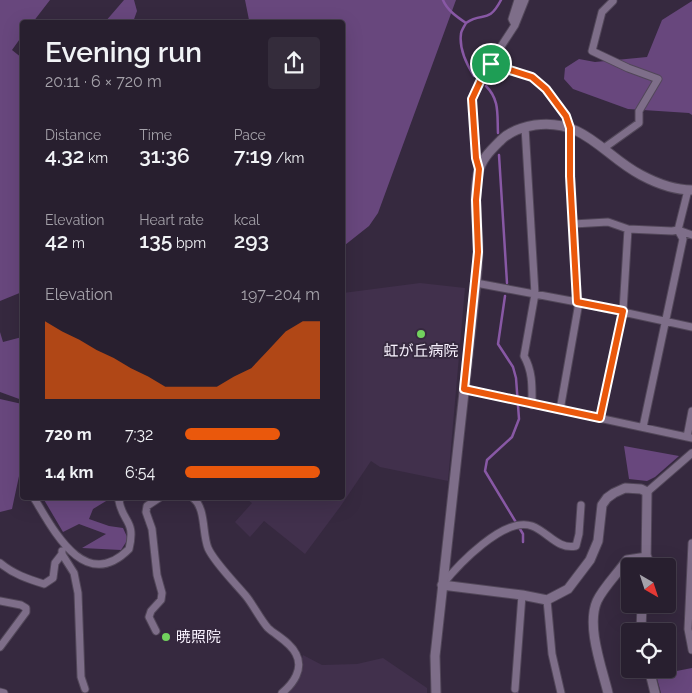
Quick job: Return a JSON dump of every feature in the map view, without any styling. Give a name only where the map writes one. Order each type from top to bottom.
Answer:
[{"type":"street","points":[[515,25],[512,19],[518,0]]},
{"type":"street","points":[[436,693],[435,656],[478,252],[476,200],[479,169],[476,158],[472,99],[482,78],[515,25],[526,0]]},
{"type":"street","points":[[604,148],[639,123],[639,111],[658,79],[628,68],[592,51],[602,12],[613,1]]},
{"type":"street","points":[[491,64],[532,77],[546,89],[566,116],[570,128],[578,308],[560,410]]},
{"type":"street","points":[[479,169],[487,154],[504,137],[525,127],[546,124],[579,131],[640,175],[662,184],[690,190],[678,230],[683,240],[643,427]]},
{"type":"street","points":[[525,127],[535,294],[524,356],[530,366],[532,377],[532,405]]},
{"type":"street","points":[[573,224],[608,222],[628,229],[678,230],[692,235]]},
{"type":"street","points":[[600,418],[623,311],[628,229]]},
{"type":"street","points":[[476,283],[623,311],[692,327]]},
{"type":"street","points":[[464,389],[690,438],[692,411]]},
{"type":"street","points":[[646,558],[647,492],[692,453]]},
{"type":"street","points":[[442,585],[522,595],[546,600],[568,589],[590,560],[598,541],[602,505],[607,498],[626,488],[641,489],[647,492]]},
{"type":"street","points":[[35,500],[67,548],[83,561],[95,563],[106,563],[123,555],[129,549],[131,526],[120,508],[120,500]]},
{"type":"street","points":[[156,500],[147,506],[146,512],[152,529],[157,575],[162,593],[161,600],[151,611],[148,618],[156,632]]},
{"type":"street","points":[[197,500],[208,548],[267,626],[292,648],[297,655],[299,665],[297,675],[291,686],[282,693]]},
{"type":"street","points":[[442,585],[475,550],[500,532],[513,527],[531,526],[562,546],[576,546],[579,534],[581,505]]},
{"type":"street","points":[[62,541],[62,554],[74,573],[78,593],[81,678],[85,689]]},
{"type":"street","points":[[692,542],[688,629],[692,650]]},
{"type":"street","points":[[0,563],[26,579],[44,584],[53,578],[55,563],[62,554]]},
{"type":"street","points":[[608,693],[594,632],[593,614],[597,601],[621,568]]},
{"type":"street","points":[[515,689],[522,595]]},
{"type":"street","points":[[546,600],[552,654],[561,693]]},
{"type":"street","points":[[0,601],[21,605],[26,608],[26,612],[0,647]]},
{"type":"street","points":[[651,678],[655,693]]},
{"type":"street","points":[[0,692],[4,693]]},
{"type":"shaded area","points":[[0,0],[50,0],[35,20],[20,20],[20,39],[12,50],[20,56],[20,293],[0,301]]},
{"type":"shaded area","points":[[124,0],[134,0],[137,11],[134,20],[107,20]]},
{"type":"shaded area","points":[[245,0],[456,0],[378,213],[369,226],[345,245],[345,20],[249,20]]},
{"type":"shaded area","points":[[692,1],[692,115],[689,113],[628,109],[573,89],[564,79],[565,68],[579,59],[595,62],[647,57],[662,20]]},
{"type":"shaded area","points":[[420,283],[465,288],[448,481],[380,467],[371,461],[345,500],[345,293]]},
{"type":"shaded area","points":[[0,332],[3,342],[20,338],[20,399],[0,392]]},
{"type":"shaded area","points":[[0,399],[20,404],[20,471],[12,509],[0,512]]},
{"type":"shaded area","points":[[624,446],[679,456],[655,477],[647,481],[629,479]]},
{"type":"shaded area","points":[[44,500],[108,500],[93,509],[89,519],[109,526],[123,528],[128,539],[121,550],[82,548],[106,534],[79,524],[63,532]]},
{"type":"shaded area","points":[[248,500],[345,500],[305,554],[264,521],[250,537],[235,522],[252,503]]},
{"type":"shaded area","points":[[303,655],[322,665],[357,664],[383,658],[427,688],[427,693],[287,693],[294,686]]},
{"type":"shaded area","points":[[692,668],[692,693],[661,693],[657,678],[676,678],[676,671]]},
{"type":"waterway","points":[[443,0],[450,10],[466,23],[461,33],[461,45],[466,62],[474,76]]},
{"type":"waterway","points":[[466,23],[489,15],[501,0]]},
{"type":"waterway","points":[[486,86],[496,102],[498,133]]},
{"type":"waterway","points":[[499,155],[507,283]]},
{"type":"waterway","points":[[505,296],[498,344],[513,367],[516,378],[519,419],[512,437],[487,460],[485,471],[523,534],[523,542]]},
{"type":"place","name":"虹が丘病院","points":[[421,334]]},
{"type":"place","name":"暁照院","points":[[166,637]]},
{"type":"route","points":[[491,64],[532,77],[546,89],[566,116],[570,128],[570,176],[577,302],[623,311],[600,418],[464,389],[478,252],[476,200],[479,169],[476,158],[472,99],[474,91],[491,64]]}]
